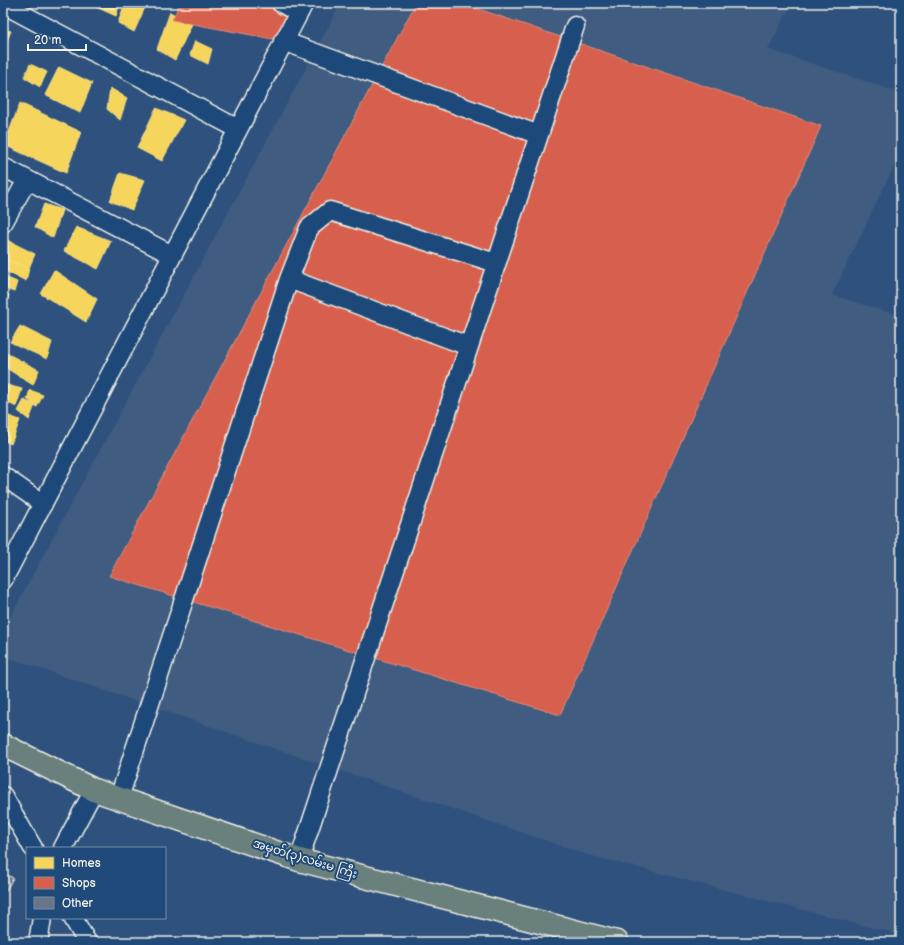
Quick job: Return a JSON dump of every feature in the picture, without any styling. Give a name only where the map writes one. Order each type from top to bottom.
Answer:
[{"type":"main road","name":"အမှတ်(၃)လမ်းမ ကြီး","points":[[3,745],[94,790],[299,860],[617,942]]},
{"type":"street","points":[[3,580],[301,8],[281,3]]},
{"type":"street","points":[[3,4],[238,129]]},
{"type":"street","points":[[299,860],[468,346],[576,26]]},
{"type":"street","points":[[283,41],[539,135]]},
{"type":"street","points":[[3,167],[172,255]]},
{"type":"street","points":[[3,223],[27,180]]},
{"type":"street","points":[[119,798],[289,279],[309,228],[330,212],[496,263]]},
{"type":"street","points":[[289,279],[468,346]]},
{"type":"street","points":[[3,476],[43,504]]},
{"type":"street","points":[[64,847],[94,790]]},
{"type":"street","points":[[3,796],[32,847]]},
{"type":"street","points":[[38,942],[42,919]]},
{"type":"street","points":[[74,919],[87,942]]},
{"type":"shaded area","points":[[341,3],[792,3],[768,49],[901,93],[901,152],[832,295],[901,316],[901,935],[588,855],[3,656],[3,630]]},
{"type":"building: Homes","points":[[71,3],[92,3],[90,6]]},
{"type":"building: Homes","points":[[98,3],[120,3],[116,16],[96,7]]},
{"type":"building: Homes","points":[[125,3],[147,3],[134,32],[118,23]]},
{"type":"building: Homes","points":[[215,7],[226,10],[222,22],[211,19]]},
{"type":"building: Homes","points":[[170,12],[192,24],[175,60],[157,49]]},
{"type":"building: Homes","points":[[3,29],[11,31],[3,50]]},
{"type":"building: Homes","points":[[195,41],[212,49],[208,64],[190,55]]},
{"type":"building: Homes","points":[[30,64],[47,72],[40,87],[24,77]]},
{"type":"building: Homes","points":[[59,67],[92,83],[80,113],[45,95]]},
{"type":"building: Homes","points":[[110,88],[127,98],[120,120],[107,109]]},
{"type":"building: Homes","points":[[20,103],[81,132],[66,173],[4,145]]},
{"type":"building: Homes","points":[[156,108],[184,120],[162,161],[137,148]]},
{"type":"building: Homes","points":[[120,173],[145,180],[132,210],[110,201]]},
{"type":"building: Homes","points":[[44,204],[62,210],[53,238],[35,227]]},
{"type":"building: Homes","points":[[76,227],[111,241],[98,269],[64,251]]},
{"type":"building: Homes","points":[[3,238],[35,254],[29,268],[3,259]]},
{"type":"building: Homes","points":[[3,259],[29,268],[26,281],[3,270]]},
{"type":"building: Homes","points":[[54,270],[97,299],[86,322],[41,294]]},
{"type":"building: Homes","points":[[3,276],[17,282],[14,292],[3,288]]},
{"type":"building: Homes","points":[[3,292],[9,295],[6,304],[3,303]]},
{"type":"building: Homes","points":[[20,326],[52,342],[47,359],[10,342]]},
{"type":"building: Homes","points":[[6,353],[39,370],[33,385],[3,366],[3,360]]},
{"type":"building: Homes","points":[[3,384],[22,389],[16,407],[3,400]]},
{"type":"building: Homes","points":[[30,390],[43,395],[37,407],[27,399]]},
{"type":"building: Homes","points":[[24,400],[35,405],[29,420],[18,411]]},
{"type":"building: Homes","points":[[3,414],[20,420],[11,444],[3,440]]},
{"type":"building: Shops","points":[[180,3],[296,3],[283,41],[172,20]]},
{"type":"building: Shops","points":[[416,3],[461,3],[821,126],[560,715],[109,576]]},
{"type":"building: Other","points":[[3,873],[13,878],[3,896]]}]
